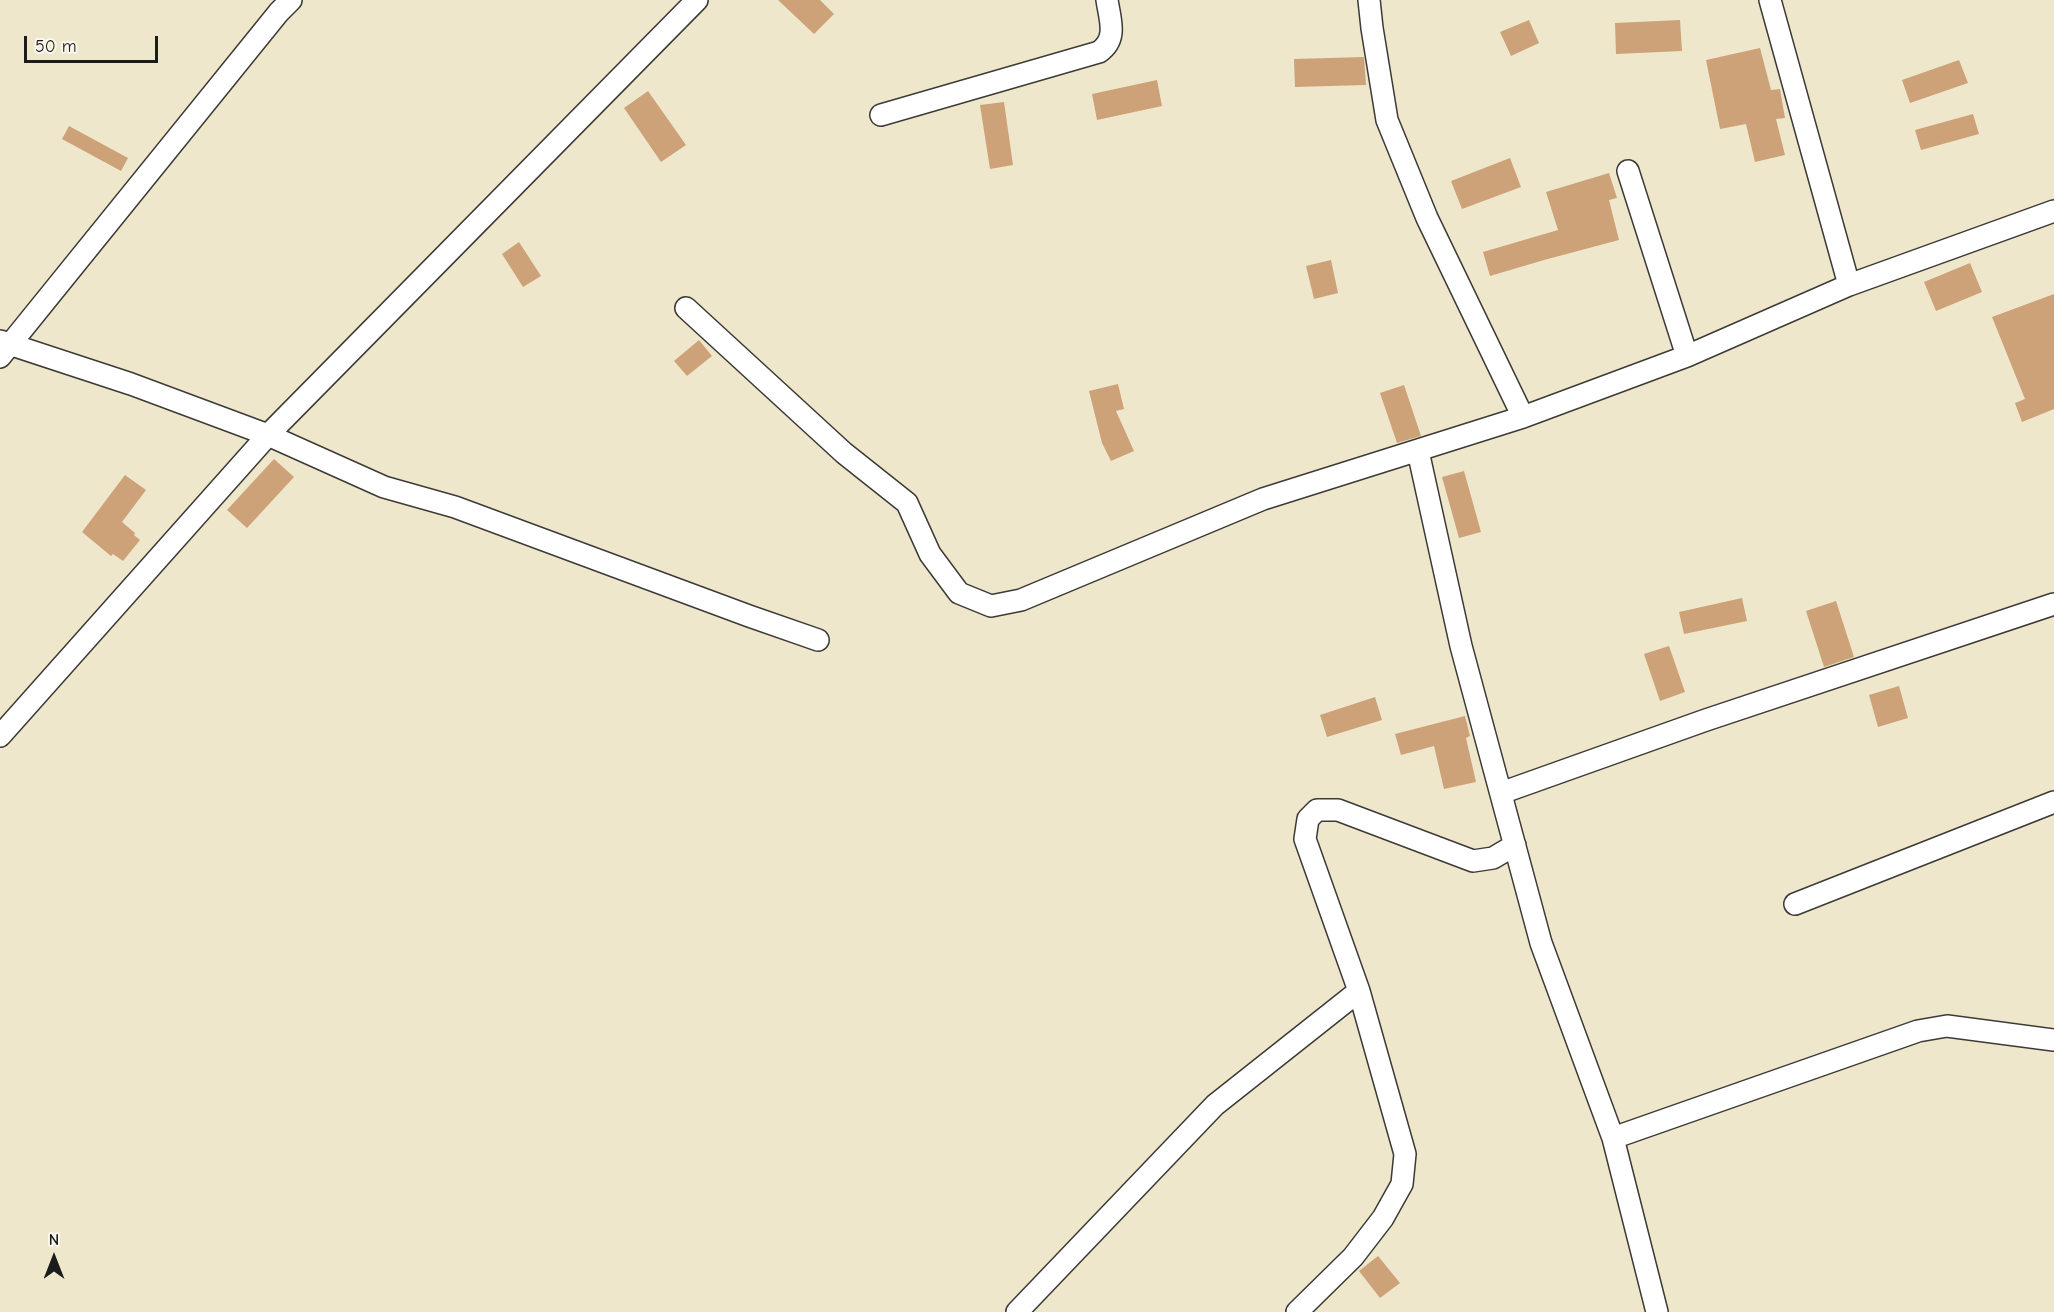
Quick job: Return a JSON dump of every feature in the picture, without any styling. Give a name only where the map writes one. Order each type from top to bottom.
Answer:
[{"type":"street","points":[[291,0],[4,348],[131,384],[268,435],[384,487],[455,507],[818,640]]},
{"type":"street","points":[[0,736],[268,435],[697,0]]},
{"type":"street","points":[[881,115],[1099,52],[1107,46],[1112,35],[1107,0]]},
{"type":"street","points":[[1369,0],[1387,120],[1427,218],[1523,417]]},
{"type":"street","points":[[1770,0],[1849,285]]},
{"type":"street","points":[[1628,171],[1687,356]]},
{"type":"street","points":[[686,308],[844,453],[907,503],[930,554],[959,593],[991,606],[1021,600],[1263,499],[1523,417],[1687,356],[1849,285],[2054,211]]},
{"type":"street","points":[[1418,450],[1461,646],[1541,943],[1613,1138],[1657,1312]]},
{"type":"street","points":[[1501,793],[1717,717],[2054,604]]},
{"type":"street","points":[[1796,904],[2054,802]]},
{"type":"street","points":[[1297,1312],[1353,1257],[1383,1218],[1402,1184],[1406,1154],[1359,991],[1305,839],[1308,819],[1317,810],[1338,810],[1473,861],[1493,858],[1515,845]]},
{"type":"street","points":[[1017,1312],[1215,1105],[1359,991]]},
{"type":"street","points":[[1613,1138],[1917,1031],[1947,1026],[2054,1040]]},
{"type":"building","points":[[778,0],[820,0],[834,14],[814,34]]},
{"type":"building","points":[[1529,20],[1539,43],[1511,56],[1500,32]]},
{"type":"building","points":[[1680,20],[1682,51],[1616,54],[1615,23]]},
{"type":"building","points":[[1760,48],[1771,90],[1780,89],[1785,118],[1776,119],[1785,155],[1755,162],[1746,124],[1720,129],[1706,60]]},
{"type":"building","points":[[1364,57],[1366,85],[1295,87],[1294,59]]},
{"type":"building","points":[[1959,60],[1968,83],[1910,103],[1902,80]]},
{"type":"building","points":[[1157,80],[1162,106],[1097,120],[1092,94]]},
{"type":"building","points":[[648,91],[686,145],[661,162],[624,108]]},
{"type":"building","points":[[1004,102],[1013,165],[990,169],[980,105]]},
{"type":"building","points":[[1973,114],[1979,134],[1921,150],[1915,130]]},
{"type":"building","points":[[69,126],[128,158],[121,171],[62,139]]},
{"type":"building","points":[[1510,158],[1521,187],[1462,209],[1451,181]]},
{"type":"building","points":[[1609,173],[1617,198],[1609,200],[1619,240],[1490,276],[1483,252],[1558,230],[1546,192]]},
{"type":"building","points":[[519,242],[541,276],[523,287],[502,254]]},
{"type":"building","points":[[1331,260],[1338,293],[1314,299],[1306,266]]},
{"type":"building","points":[[1970,263],[1982,292],[1936,311],[1924,282]]},
{"type":"building","points":[[2054,294],[2054,409],[2022,422],[2015,403],[2025,399],[1992,317]]},
{"type":"building","points":[[699,340],[712,356],[687,376],[674,361]]},
{"type":"building","points":[[1118,384],[1124,409],[1116,411],[1134,451],[1111,461],[1102,443],[1089,391]]},
{"type":"building","points":[[1404,385],[1421,436],[1397,443],[1380,393]]},
{"type":"building","points":[[274,459],[294,477],[247,528],[227,510]]},
{"type":"building","points":[[1464,471],[1481,532],[1459,538],[1442,477]]},
{"type":"building","points":[[125,475],[146,490],[122,522],[140,540],[123,561],[113,554],[111,556],[82,532]]},
{"type":"building","points":[[1742,598],[1747,621],[1684,634],[1679,612]]},
{"type":"building","points":[[1836,601],[1854,657],[1824,667],[1806,611]]},
{"type":"building","points":[[1669,646],[1685,692],[1660,701],[1644,654]]},
{"type":"building","points":[[1899,686],[1908,718],[1878,727],[1869,695]]},
{"type":"building","points":[[1375,697],[1382,720],[1327,737],[1320,715]]},
{"type":"building","points":[[1465,716],[1470,736],[1466,738],[1476,782],[1444,789],[1434,746],[1401,755],[1395,734]]},
{"type":"building","points":[[1378,1256],[1400,1283],[1380,1298],[1359,1271]]}]
